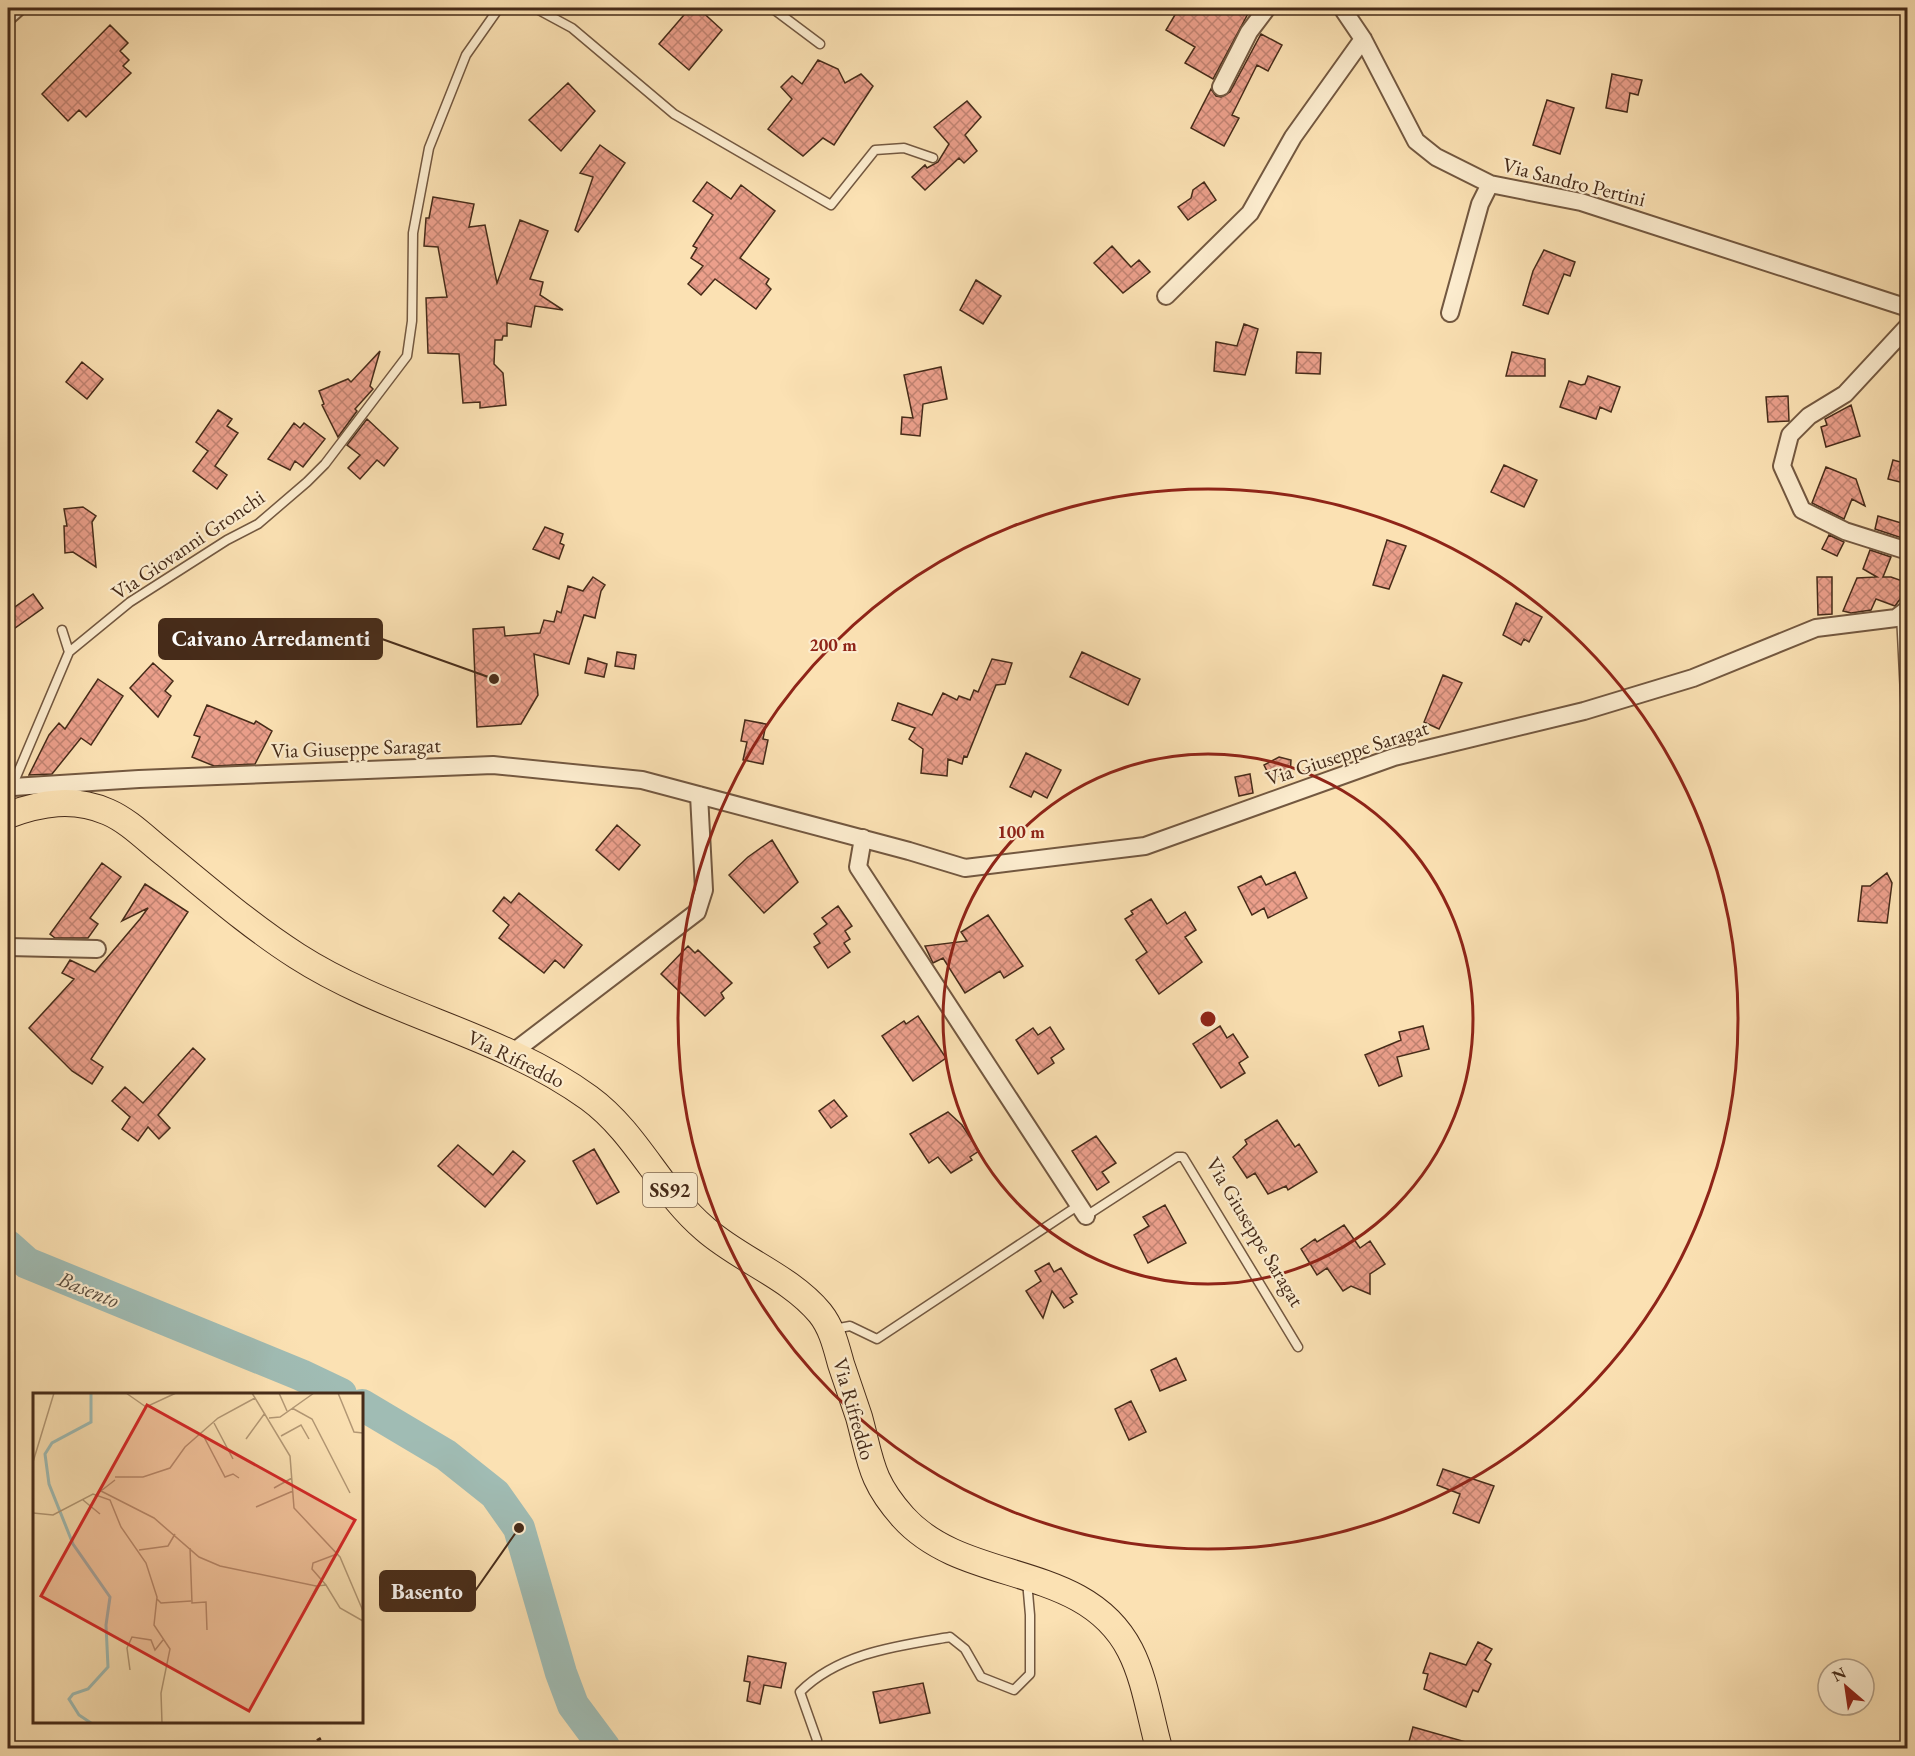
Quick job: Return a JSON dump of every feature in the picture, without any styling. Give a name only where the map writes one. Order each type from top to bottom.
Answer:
[{"type":"main road","name":"Via Rifreddo","points":[[8,815],[34,806],[64,802],[110,813],[297,956],[357,990],[512,1053],[550,1072],[610,1115],[704,1229],[796,1291],[819,1312],[830,1329],[860,1420],[869,1465],[884,1495],[906,1520],[932,1541],[963,1557],[1077,1596],[1102,1613],[1122,1637],[1137,1666],[1159,1749]]},
{"type":"street","points":[[8,16],[17,8]]},
{"type":"street","points":[[1221,87],[1249,32],[1267,8]]},
{"type":"street","name":"Via Sandro Pertini","points":[[1342,8],[1363,39],[1416,141],[1436,157],[1490,184],[1581,202],[1908,308]]},
{"type":"street","points":[[1166,296],[1250,213],[1293,137],[1363,39]]},
{"type":"street","points":[[1450,313],[1480,204],[1490,184]]},
{"type":"street","points":[[1908,326],[1845,394],[1809,416],[1790,435],[1782,466],[1802,510],[1845,531],[1908,551]]},
{"type":"street","name":"Via Giuseppe Saragat","points":[[10,791],[139,779],[493,765],[642,780],[863,838],[965,868],[1145,846],[1394,757],[1584,711],[1693,678],[1815,628],[1896,618],[1904,611]]},
{"type":"street","points":[[512,1053],[697,912],[704,890],[699,795]]},
{"type":"street","points":[[863,838],[858,867],[1083,1211]]},
{"type":"street","points":[[8,947],[97,949]]},
{"type":"lane","name":"Via Giovanni Gronchi","points":[[10,791],[69,652],[130,602],[227,540],[258,524],[307,482],[325,464],[407,356],[411,321],[413,233],[429,148],[466,55],[499,8]]},
{"type":"lane","points":[[535,8],[572,28],[674,114],[831,205],[875,150],[904,148],[933,158]]},
{"type":"lane","points":[[772,8],[820,44]]},
{"type":"lane","points":[[1904,611],[1908,755]]},
{"type":"lane","points":[[62,630],[69,652]]},
{"type":"lane","name":"Via Giuseppe Saragat","points":[[830,1329],[850,1326],[877,1339],[1083,1211],[1177,1157],[1182,1157],[1298,1347]]},
{"type":"lane","points":[[814,1749],[816,1740],[800,1692],[817,1675],[876,1650],[950,1637],[965,1649],[981,1677],[1014,1690],[1030,1674],[1030,1615],[1027,1578]]},
{"type":"path","points":[[304,1749],[323,1737]]},
{"type":"building","points":[[690,8],[698,8],[722,30],[689,70],[659,44]]},
{"type":"building","points":[[1179,8],[1251,8],[1213,79],[1185,63],[1195,47],[1166,30]]},
{"type":"building","points":[[110,25],[128,43],[120,51],[129,60],[123,66],[131,73],[86,117],[79,110],[68,121],[42,94]]},
{"type":"building","points":[[1261,34],[1282,45],[1268,71],[1257,65],[1232,115],[1239,118],[1224,146],[1191,128],[1211,89],[1216,96],[1221,97],[1230,92]]},
{"type":"building","points":[[818,60],[838,69],[845,83],[861,74],[873,86],[834,145],[823,138],[803,156],[768,129],[792,99],[781,87],[792,76],[802,84]]},
{"type":"building","points":[[1612,74],[1642,80],[1638,95],[1630,93],[1627,112],[1606,108]]},
{"type":"building","points":[[568,83],[595,111],[561,151],[529,120]]},
{"type":"building","points":[[1547,100],[1574,108],[1560,154],[1533,145]]},
{"type":"building","points":[[967,101],[981,117],[965,135],[977,151],[964,163],[959,158],[925,190],[912,177],[925,165],[927,168],[938,162],[949,144],[934,127]]},
{"type":"building","points":[[600,145],[625,163],[578,232],[575,230],[593,177],[580,173]]},
{"type":"building","points":[[707,182],[731,199],[741,185],[775,211],[740,258],[769,279],[766,284],[771,289],[756,309],[715,279],[701,295],[688,284],[703,266],[691,258],[697,248],[693,246],[713,215],[693,201]]},
{"type":"building","points":[[1204,182],[1216,200],[1188,220],[1178,207],[1191,198],[1193,190]]},
{"type":"building","points":[[433,197],[474,204],[469,227],[485,225],[497,283],[520,220],[548,231],[530,279],[543,282],[540,295],[563,310],[535,306],[531,327],[507,323],[507,336],[503,336],[502,340],[495,340],[494,364],[503,373],[506,405],[480,408],[480,402],[463,403],[459,354],[428,353],[426,298],[447,297],[438,247],[424,246],[426,218],[429,218]]},
{"type":"building","points":[[1112,246],[1131,267],[1139,260],[1150,272],[1123,293],[1094,263]]},
{"type":"building","points":[[1544,250],[1575,262],[1570,276],[1564,274],[1548,314],[1523,305],[1533,271]]},
{"type":"building","points":[[976,280],[1001,296],[983,324],[960,310]]},
{"type":"building","points":[[1244,324],[1258,329],[1245,375],[1214,371],[1216,342],[1237,346]]},
{"type":"building","points":[[380,351],[370,386],[373,389],[355,409],[357,411],[338,437],[322,405],[324,404],[319,391],[348,379],[351,382]]},
{"type":"building","points":[[1297,352],[1321,353],[1320,374],[1296,373]]},
{"type":"building","points":[[1512,352],[1545,359],[1545,376],[1506,376]]},
{"type":"building","points":[[82,362],[103,379],[87,399],[66,382]]},
{"type":"building","points":[[941,367],[947,399],[923,404],[920,436],[901,434],[902,417],[913,418],[904,375]]},
{"type":"building","points":[[1588,376],[1620,387],[1611,412],[1600,407],[1596,419],[1560,407],[1569,381],[1585,384]]},
{"type":"building","points":[[1788,396],[1789,421],[1768,422],[1766,397]]},
{"type":"building","points":[[1851,405],[1860,436],[1826,447],[1821,427],[1827,425],[1825,419]]},
{"type":"building","points":[[218,410],[232,419],[227,426],[238,433],[215,466],[227,475],[217,489],[193,471],[208,451],[196,442]]},
{"type":"building","points":[[367,419],[398,448],[384,466],[377,460],[360,479],[348,468],[360,455],[347,445]]},
{"type":"building","points":[[294,423],[300,428],[304,423],[325,439],[303,467],[295,461],[290,470],[268,459]]},
{"type":"building","points":[[1893,460],[1908,464],[1908,484],[1888,479]]},
{"type":"building","points":[[1504,465],[1537,480],[1524,507],[1491,492]]},
{"type":"building","points":[[1826,467],[1856,479],[1865,506],[1852,499],[1844,519],[1812,503]]},
{"type":"building","points":[[83,507],[96,516],[92,522],[96,567],[73,552],[65,553],[64,526],[67,526],[64,509]]},
{"type":"building","points":[[1878,516],[1908,525],[1908,540],[1875,529]]},
{"type":"building","points":[[545,527],[563,534],[560,543],[564,545],[559,559],[533,549]]},
{"type":"building","points":[[1829,535],[1844,542],[1837,556],[1822,549]]},
{"type":"building","points":[[1387,540],[1406,546],[1389,589],[1373,585]]},
{"type":"building","points":[[1870,550],[1891,557],[1883,577],[1891,577],[1908,583],[1908,597],[1903,595],[1895,606],[1876,599],[1871,610],[1851,613],[1843,611],[1857,578],[1877,577],[1863,569]]},
{"type":"building","points":[[593,577],[605,585],[601,591],[595,618],[584,615],[569,664],[534,654],[538,695],[521,724],[477,727],[473,629],[504,627],[505,636],[540,633],[544,620],[554,622],[557,611],[561,613],[568,586],[583,591]]},
{"type":"building","points":[[1817,577],[1832,577],[1832,614],[1818,615]]},
{"type":"building","points":[[33,594],[43,608],[8,633],[8,612]]},
{"type":"building","points":[[1516,603],[1542,617],[1529,642],[1524,639],[1521,645],[1503,635]]},
{"type":"building","points":[[617,652],[636,655],[634,669],[615,666]]},
{"type":"building","points":[[1082,652],[1140,679],[1128,705],[1070,677]]},
{"type":"building","points":[[588,658],[607,664],[604,677],[585,673]]},
{"type":"building","points":[[992,659],[1012,663],[1005,684],[996,685],[967,757],[964,756],[962,764],[948,759],[947,776],[921,773],[923,749],[909,739],[915,728],[892,720],[898,703],[932,715],[943,693],[957,700],[959,696],[970,700],[974,690],[978,692]]},
{"type":"building","points":[[153,663],[173,681],[165,691],[171,696],[158,717],[130,688]]},
{"type":"building","points":[[1443,675],[1462,683],[1439,729],[1424,722]]},
{"type":"building","points":[[98,679],[123,696],[91,745],[81,738],[52,774],[29,775],[49,735],[59,723],[65,729]]},
{"type":"building","points":[[207,705],[254,724],[256,721],[272,731],[255,764],[214,766],[192,757],[200,737],[194,735]]},
{"type":"building","points":[[745,720],[766,724],[763,739],[768,740],[763,764],[743,760],[747,742],[741,741]]},
{"type":"building","points":[[1026,753],[1061,770],[1047,798],[1034,791],[1031,797],[1010,787]]},
{"type":"building","points":[[1279,757],[1291,760],[1290,777],[1269,775],[1264,765]]},
{"type":"building","points":[[1250,774],[1253,793],[1239,796],[1235,777]]},
{"type":"building","points":[[617,825],[640,845],[619,870],[596,850]]},
{"type":"building","points":[[772,840],[798,882],[764,913],[729,875],[748,857]]},
{"type":"building","points":[[102,863],[121,877],[90,918],[98,924],[88,938],[55,938],[50,934]]},
{"type":"building","points":[[1295,872],[1307,898],[1268,918],[1264,908],[1252,915],[1238,887],[1261,876],[1266,885]]},
{"type":"building","points":[[1887,873],[1892,883],[1887,923],[1858,921],[1862,886],[1870,886]]},
{"type":"building","points":[[145,884],[188,912],[91,1059],[103,1067],[92,1084],[72,1071],[29,1028],[74,979],[62,973],[70,960],[95,972],[140,919],[148,908],[122,921]]},
{"type":"building","points":[[519,893],[582,945],[564,968],[555,960],[544,973],[499,938],[509,925],[493,911],[504,897],[511,903]]},
{"type":"building","points":[[1151,899],[1167,924],[1185,912],[1196,930],[1185,937],[1202,962],[1159,994],[1136,960],[1147,952],[1125,919],[1133,914],[1131,911]]},
{"type":"building","points":[[838,906],[852,926],[845,931],[850,939],[844,943],[850,952],[828,968],[814,947],[820,943],[814,934],[827,924],[822,918]]},
{"type":"building","points":[[988,915],[1023,966],[1004,978],[1000,971],[965,993],[943,958],[933,963],[925,946],[967,941],[961,932]]},
{"type":"building","points":[[688,946],[695,953],[698,950],[732,983],[721,993],[724,998],[705,1016],[661,974]]},
{"type":"building","points":[[918,1016],[946,1058],[913,1081],[882,1036],[904,1021],[906,1024]]},
{"type":"building","points":[[1220,1026],[1227,1038],[1233,1034],[1248,1057],[1239,1063],[1245,1073],[1221,1088],[1193,1044]]},
{"type":"building","points":[[1423,1026],[1429,1049],[1397,1057],[1402,1076],[1379,1086],[1365,1055],[1401,1040],[1399,1032]]},
{"type":"building","points":[[1050,1027],[1064,1049],[1051,1058],[1054,1063],[1038,1074],[1016,1040],[1033,1028],[1038,1035]]},
{"type":"building","points":[[193,1048],[205,1059],[158,1115],[170,1128],[159,1139],[148,1127],[138,1141],[122,1129],[130,1117],[112,1101],[125,1087],[143,1103]]},
{"type":"building","points":[[834,1100],[847,1116],[831,1128],[819,1111]]},
{"type":"building","points":[[948,1112],[962,1125],[979,1151],[970,1157],[972,1160],[951,1173],[938,1157],[929,1163],[910,1134]]},
{"type":"building","points":[[1277,1120],[1295,1147],[1299,1144],[1317,1172],[1288,1190],[1286,1186],[1268,1194],[1255,1173],[1247,1178],[1233,1157],[1247,1144],[1245,1140]]},
{"type":"building","points":[[1096,1136],[1116,1163],[1102,1172],[1109,1182],[1097,1190],[1072,1151]]},
{"type":"building","points":[[458,1145],[493,1175],[513,1151],[525,1161],[485,1207],[438,1166]]},
{"type":"building","points":[[594,1149],[619,1192],[597,1204],[573,1161]]},
{"type":"building","points":[[1165,1205],[1186,1243],[1148,1263],[1134,1235],[1149,1226],[1143,1217]]},
{"type":"building","points":[[1344,1225],[1360,1248],[1370,1241],[1385,1264],[1370,1274],[1370,1294],[1351,1286],[1343,1291],[1327,1268],[1317,1275],[1301,1249],[1315,1239],[1317,1242]]},
{"type":"building","points":[[1049,1263],[1054,1272],[1061,1268],[1077,1294],[1070,1298],[1073,1302],[1064,1308],[1052,1291],[1043,1318],[1026,1291],[1041,1281],[1035,1271]]},
{"type":"building","points":[[1176,1358],[1186,1380],[1160,1391],[1151,1370]]},
{"type":"building","points":[[1131,1401],[1146,1432],[1129,1440],[1115,1409]]},
{"type":"building","points":[[1443,1469],[1494,1486],[1479,1523],[1453,1513],[1460,1494],[1437,1485]]},
{"type":"building","points":[[1478,1642],[1492,1649],[1485,1660],[1491,1664],[1478,1692],[1473,1690],[1466,1707],[1424,1689],[1428,1674],[1423,1673],[1430,1653],[1466,1665]]},
{"type":"building","points":[[748,1656],[786,1663],[781,1688],[764,1685],[760,1704],[747,1701],[750,1682],[744,1681]]},
{"type":"building","points":[[923,1683],[930,1713],[880,1723],[873,1692]]},
{"type":"building","points":[[1413,1727],[1473,1744],[1473,1749],[1407,1749]]},
{"type":"waterway","name":"Basento","points":[[8,1246],[27,1263],[301,1375],[339,1393]]},
{"type":"waterway","name":"Basento","points":[[363,1406],[446,1455],[495,1494],[519,1528],[561,1673],[573,1705],[605,1748]]},
{"type":"place","name":"Caivano Arredamenti","points":[[494,679]]},
{"type":"place","name":"Basento","points":[[519,1528]]}]
